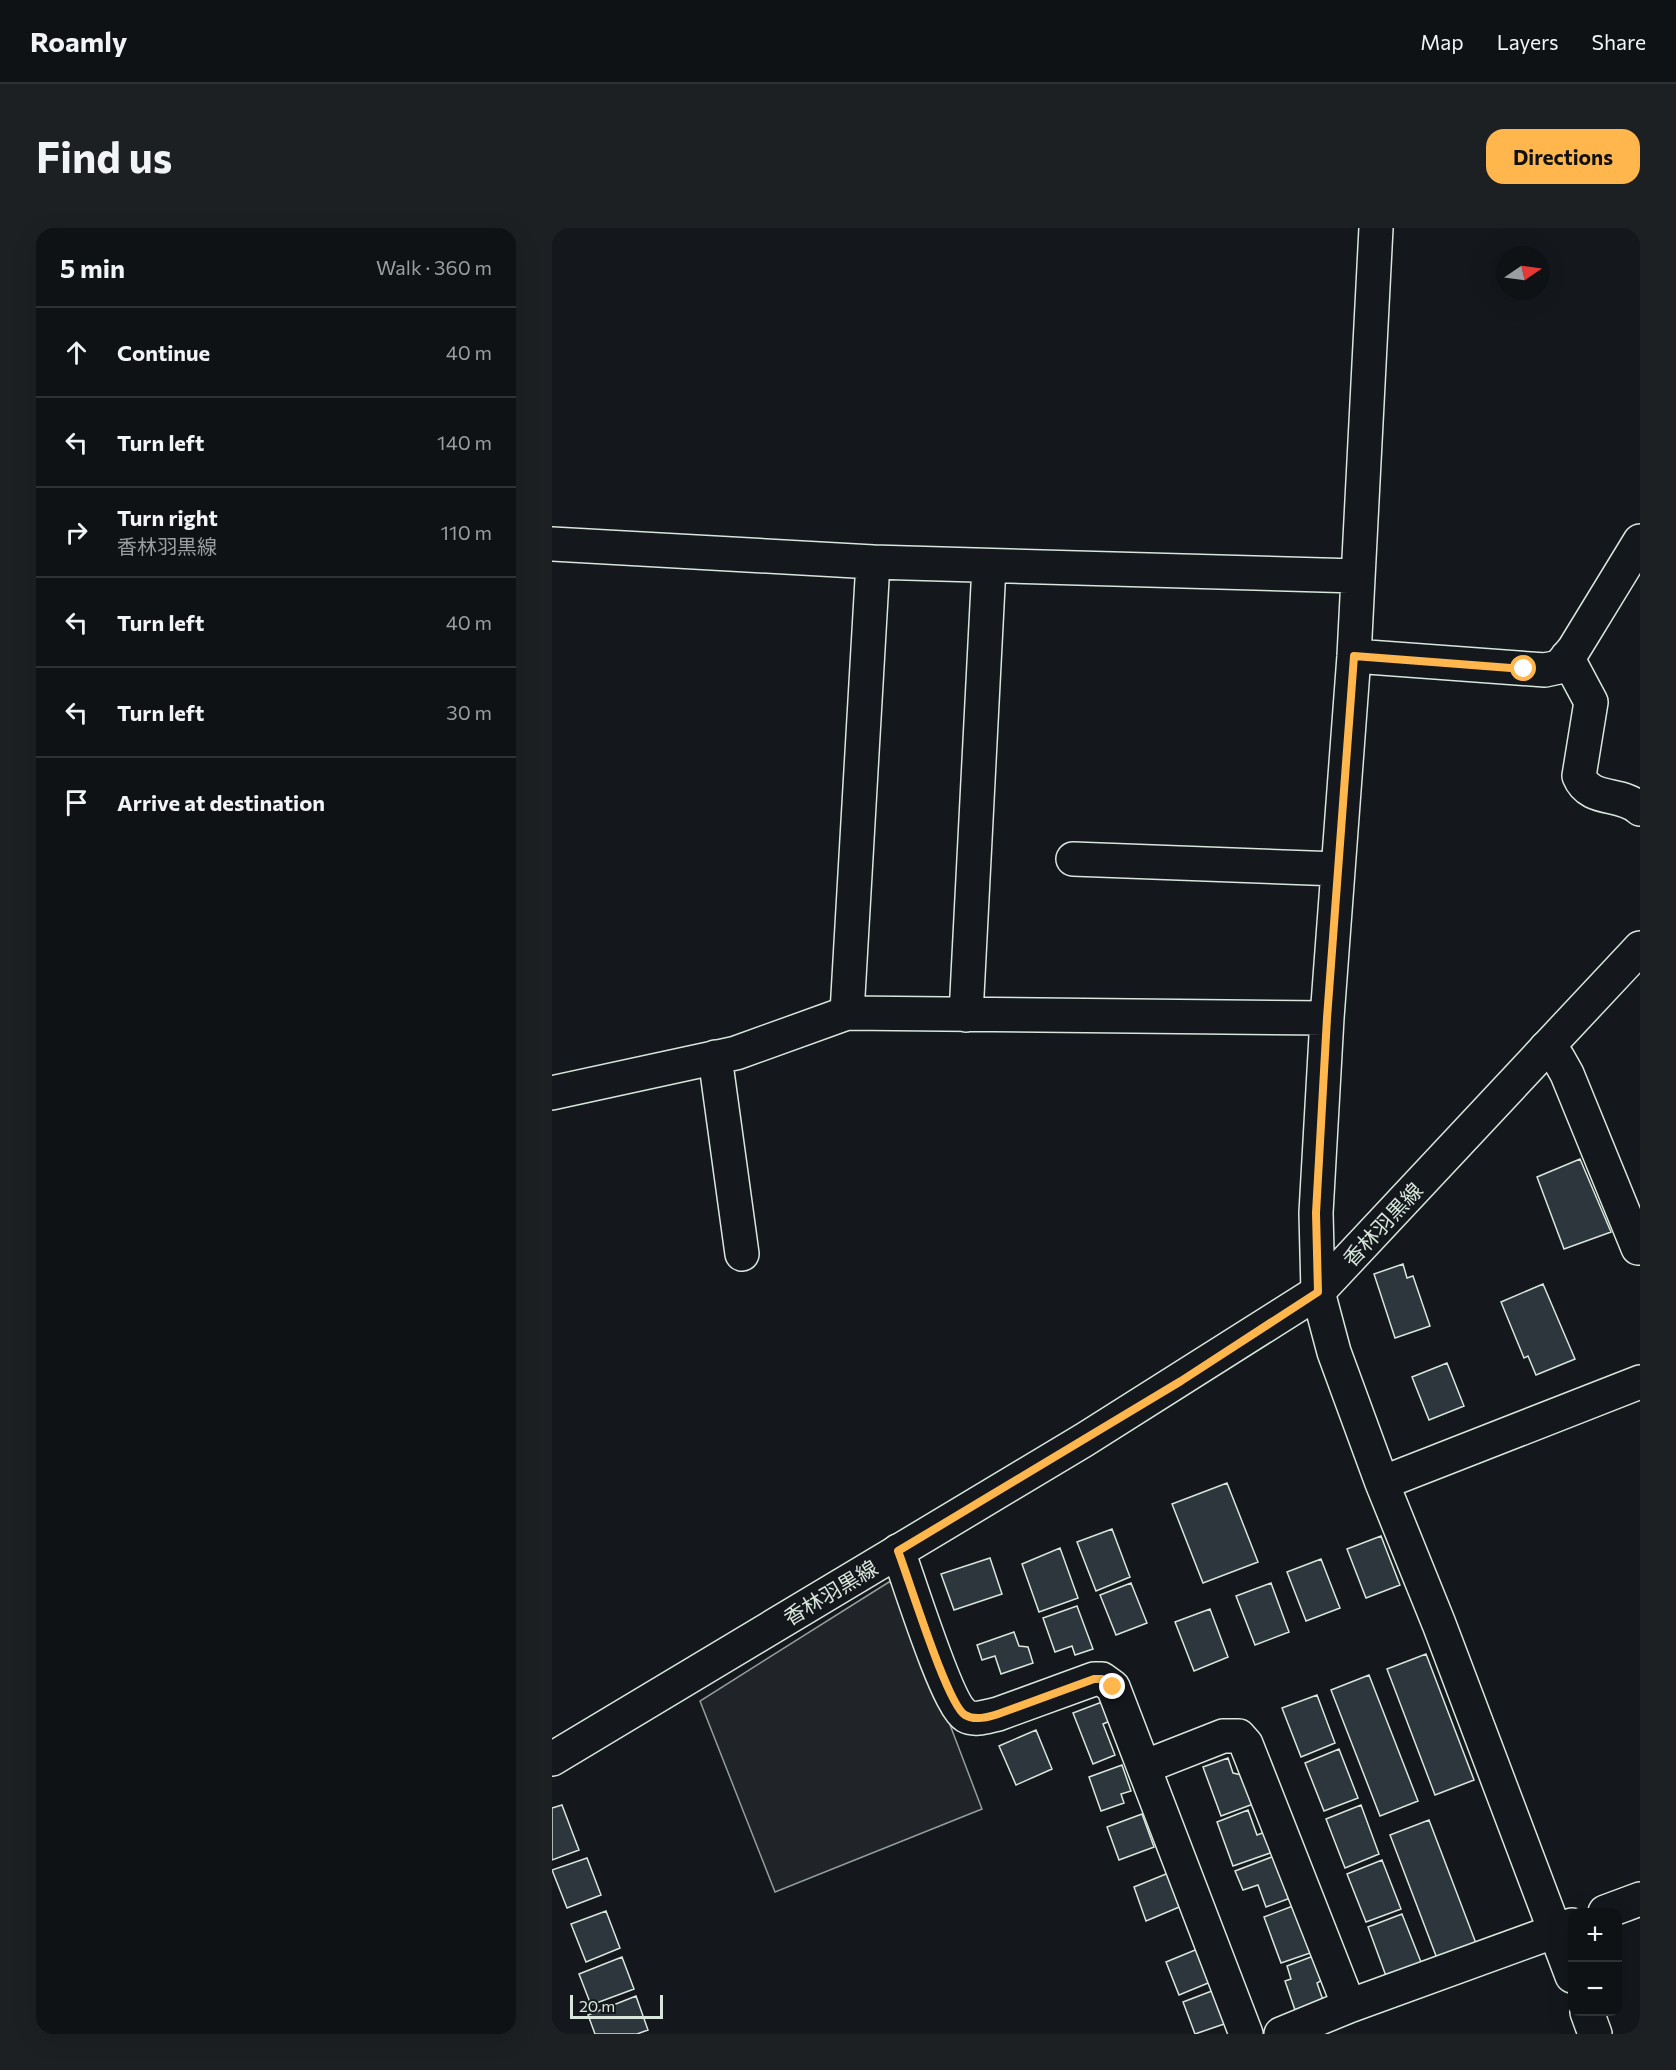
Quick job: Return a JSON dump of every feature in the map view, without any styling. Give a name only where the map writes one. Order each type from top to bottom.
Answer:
[{"type":"street","points":[[1376,228],[1354,656],[1327,1018],[1316,1213],[1318,1292],[1334,1352],[1382,1483],[1564,1929],[1570,1962]]},
{"type":"street","points":[[1354,656],[1545,670],[1559,667],[1640,541]]},
{"type":"street","points":[[552,544],[873,562],[1357,576]]},
{"type":"street","points":[[847,1013],[873,562]]},
{"type":"street","points":[[966,1014],[989,566]]},
{"type":"street","points":[[1567,657],[1591,702],[1579,776],[1583,787],[1594,794],[1618,797],[1634,803],[1640,809]]},
{"type":"street","points":[[1073,859],[1338,869]]},
{"type":"street","name":"香林羽黒線","points":[[552,1759],[1142,1405],[1318,1292],[1640,948]]},
{"type":"street","points":[[552,1093],[736,1053],[847,1013],[1327,1018]]},
{"type":"street","points":[[1546,1048],[1558,1058],[1567,1074],[1638,1248]]},
{"type":"street","points":[[715,1057],[742,1254]]},
{"type":"street","points":[[1382,1483],[1640,1382]]},
{"type":"street","points":[[898,1551],[947,1686],[958,1708],[966,1716],[983,1718],[998,1714],[1084,1682],[1102,1679],[1113,1687],[1246,2034]]},
{"type":"street","points":[[1144,1767],[1223,1736],[1232,1734],[1239,1736],[1246,1744],[1349,2006]]},
{"type":"street","points":[[1616,1908],[1640,1899]]},
{"type":"street","points":[[1281,2034],[1349,2006],[1564,1929]]},
{"type":"street","points":[[1588,2016],[1595,2034]]},
{"type":"shaded area","points":[[889,1582],[898,1588],[982,1809],[775,1892],[700,1701]]},
{"type":"building","points":[[1580,1159],[1611,1232],[1564,1249],[1537,1177]]},
{"type":"building","points":[[1403,1264],[1407,1278],[1413,1276],[1430,1326],[1395,1338],[1374,1274]]},
{"type":"building","points":[[1543,1284],[1575,1359],[1536,1375],[1528,1356],[1524,1358],[1501,1302]]},
{"type":"building","points":[[1447,1363],[1464,1406],[1429,1420],[1412,1377]]},
{"type":"building","points":[[1227,1483],[1258,1562],[1203,1583],[1172,1504]]},
{"type":"building","points":[[1112,1529],[1130,1577],[1096,1591],[1077,1542]]},
{"type":"building","points":[[1381,1536],[1400,1585],[1366,1598],[1347,1549]]},
{"type":"building","points":[[1060,1548],[1078,1598],[1039,1612],[1022,1564]]},
{"type":"building","points":[[990,1558],[1002,1594],[954,1610],[941,1574]]},
{"type":"building","points":[[1321,1559],[1340,1608],[1306,1621],[1287,1572]]},
{"type":"building","points":[[1131,1583],[1147,1623],[1116,1635],[1100,1595]]},
{"type":"building","points":[[1271,1583],[1289,1632],[1255,1645],[1236,1596]]},
{"type":"building","points":[[1077,1606],[1093,1649],[1075,1655],[1072,1646],[1055,1652],[1043,1618]]},
{"type":"building","points":[[1210,1609],[1228,1657],[1194,1671],[1175,1622]]},
{"type":"building","points":[[1014,1632],[1019,1646],[1028,1647],[1033,1663],[1001,1674],[995,1656],[982,1660],[977,1645]]},
{"type":"building","points":[[1426,1654],[1474,1780],[1435,1795],[1387,1669]]},
{"type":"building","points":[[1369,1675],[1418,1801],[1380,1816],[1331,1690]]},
{"type":"building","points":[[1317,1695],[1335,1743],[1301,1757],[1282,1708]]},
{"type":"building","points":[[1102,1702],[1110,1721],[1103,1724],[1115,1755],[1093,1764],[1073,1713]]},
{"type":"building","points":[[1036,1730],[1052,1769],[1016,1785],[999,1746]]},
{"type":"building","points":[[1339,1749],[1358,1798],[1324,1811],[1305,1763]]},
{"type":"building","points":[[1228,1758],[1233,1773],[1246,1776],[1256,1803],[1221,1816],[1203,1767]]},
{"type":"building","points":[[1122,1765],[1131,1791],[1121,1794],[1124,1803],[1101,1811],[1089,1777]]},
{"type":"building","points":[[562,1805],[579,1850],[552,1860],[552,1808]]},
{"type":"building","points":[[1361,1805],[1379,1854],[1345,1868],[1326,1819]]},
{"type":"building","points":[[1248,1810],[1257,1835],[1268,1831],[1276,1851],[1233,1866],[1217,1822]]},
{"type":"building","points":[[1142,1814],[1154,1847],[1119,1860],[1107,1827]]},
{"type":"building","points":[[1429,1820],[1477,1946],[1438,1961],[1390,1835]]},
{"type":"building","points":[[1277,1855],[1293,1897],[1266,1907],[1258,1885],[1243,1890],[1235,1871]]},
{"type":"building","points":[[587,1858],[601,1895],[567,1908],[552,1870]]},
{"type":"building","points":[[1382,1860],[1401,1909],[1366,1922],[1347,1874]]},
{"type":"building","points":[[1171,1872],[1184,1905],[1146,1921],[1134,1887]]},
{"type":"building","points":[[1298,1904],[1316,1951],[1281,1963],[1264,1917]]},
{"type":"building","points":[[606,1911],[620,1948],[586,1962],[571,1924]]},
{"type":"building","points":[[1402,1914],[1421,1962],[1386,1976],[1368,1927]]},
{"type":"building","points":[[1200,1948],[1213,1981],[1179,1995],[1166,1962]]},
{"type":"building","points":[[1316,1955],[1324,1979],[1317,1983],[1323,2000],[1295,2010],[1285,1981],[1291,1979],[1287,1966]]},
{"type":"building","points":[[622,1957],[634,1989],[591,2005],[579,1974]]},
{"type":"building","points":[[1217,1989],[1230,2022],[1195,2034],[1183,2002]]},
{"type":"building","points":[[636,1996],[648,2030],[637,2034],[595,2034],[588,2015]]},
{"type":"route","points":[[1113,1687],[1102,1679],[1094,1679],[998,1714],[983,1718],[966,1716],[958,1708],[947,1686],[898,1551],[1181,1381],[1318,1292],[1316,1213],[1327,1018],[1354,656],[1524,669]]}]
